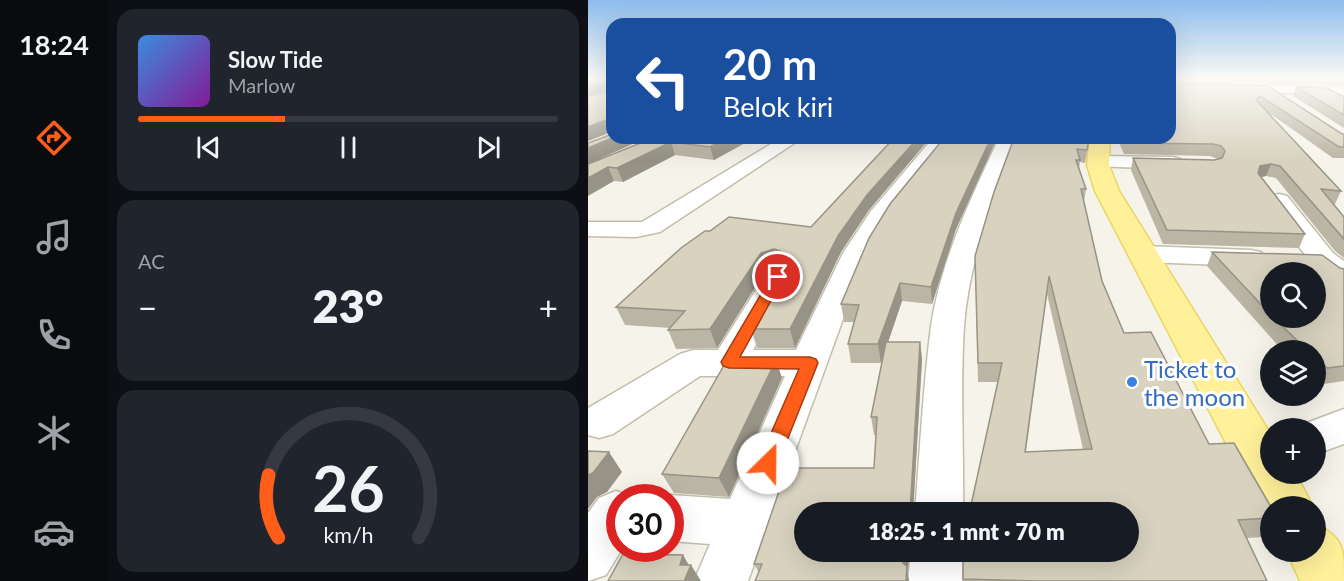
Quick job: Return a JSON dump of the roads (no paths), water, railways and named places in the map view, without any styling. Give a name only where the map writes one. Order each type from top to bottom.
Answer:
[{"type":"main road","points":[[1099,150],[1107,191],[1260,449]]},
{"type":"main road","points":[[1321,562],[1332,581]]},
{"type":"street","points":[[588,230],[606,227],[643,230],[651,227],[784,144]]},
{"type":"street","points":[[721,581],[842,281],[868,232],[937,144]]},
{"type":"street","points":[[940,502],[948,325],[959,272],[978,207],[1005,144]]},
{"type":"street","points":[[1099,150],[1193,163]]},
{"type":"street","points":[[1266,184],[1333,267]]},
{"type":"street","points":[[1143,254],[1281,259],[1333,267]]},
{"type":"street","points":[[729,362],[778,277]]},
{"type":"street","points":[[599,422],[693,363],[810,363]]},
{"type":"street","points":[[1326,433],[1344,426]]},
{"type":"street","points":[[684,519],[743,523]]},
{"type":"street","points":[[588,557],[606,529]]},
{"type":"street","points":[[934,581],[935,562]]},
{"type":"place","name":"Ticket to the moon","points":[[1132,382]]}]
